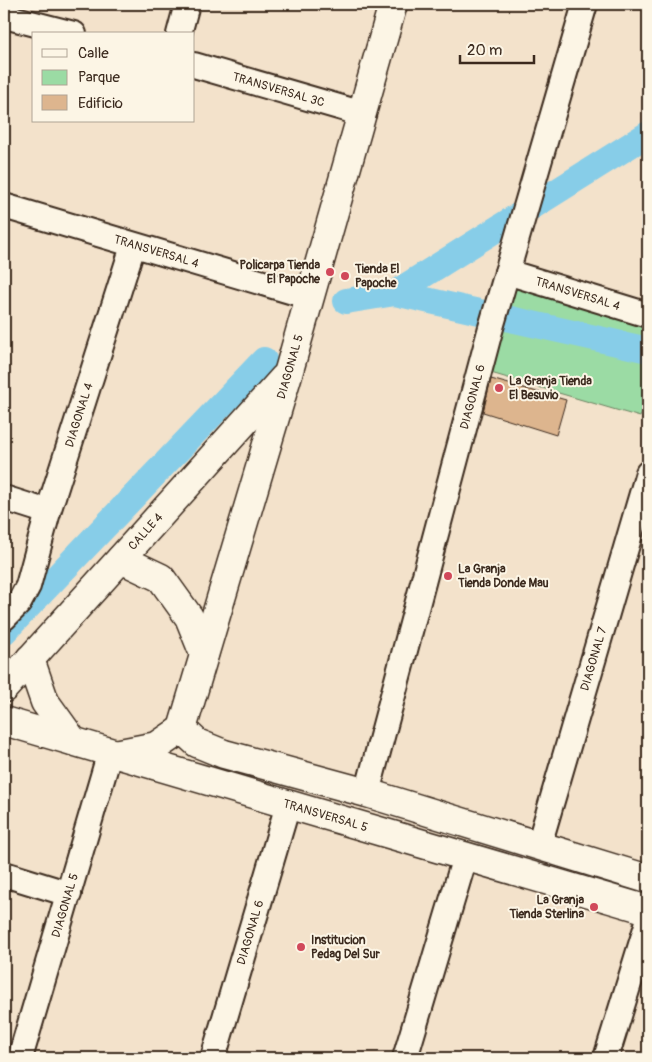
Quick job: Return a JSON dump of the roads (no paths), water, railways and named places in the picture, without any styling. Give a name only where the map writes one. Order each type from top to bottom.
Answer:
[{"type":"street","points":[[7,4],[4,16],[66,32]]},
{"type":"street","points":[[179,32],[187,4]]},
{"type":"street","name":"DIAGONAL 5","points":[[182,729],[290,366],[393,4]]},
{"type":"street","name":"DIAGONAL 6","points":[[367,793],[490,331],[584,4]]},
{"type":"street","name":"TRANSVERSAL 3C","points":[[195,65],[363,114]]},
{"type":"street","name":"TRANSVERSAL 4","points":[[4,206],[133,246],[306,309]]},
{"type":"street","name":"DIAGONAL 4","points":[[4,618],[19,603],[28,586],[48,512],[133,246]]},
{"type":"street","name":"TRANSVERSAL 4","points":[[507,272],[648,315]]},
{"type":"street","name":"CALLE 4","points":[[4,688],[121,559],[290,366]]},
{"type":"street","name":"DIAGONAL 7","points":[[539,845],[648,474]]},
{"type":"street","points":[[4,498],[48,512]]},
{"type":"street","points":[[121,559],[161,578],[189,617],[204,654]]},
{"type":"street","points":[[30,659],[45,702],[73,741]]},
{"type":"street","name":"TRANSVERSAL 5","points":[[4,721],[648,910]]},
{"type":"street","points":[[113,753],[156,746],[182,729],[197,743],[224,754],[367,793],[648,879]]},
{"type":"street","name":"DIAGONAL 5","points":[[20,1058],[113,753]]},
{"type":"street","name":"DIAGONAL 6","points":[[213,1058],[288,805]]},
{"type":"street","points":[[405,1058],[464,857]]},
{"type":"street","points":[[4,874],[69,894]]},
{"type":"street","points":[[606,1058],[648,922]]},
{"type":"waterway","points":[[346,301],[395,293],[648,134]]},
{"type":"waterway","points":[[395,293],[648,350]]},
{"type":"waterway","points":[[4,632],[264,360]]},
{"type":"place","name":"Policarpa Tienda El Papoche","points":[[330,272]]},
{"type":"place","name":"Tienda El Papoche","points":[[345,276]]},
{"type":"place","name":"La Granja Tienda El Besuvio","points":[[499,388]]},
{"type":"place","name":"La Granja Tienda Donde Mau","points":[[448,576]]},
{"type":"place","name":"La Granja Tienda Sterlina","points":[[594,907]]},
{"type":"place","name":"Institucion Pedag Del Sur","points":[[301,947]]}]
